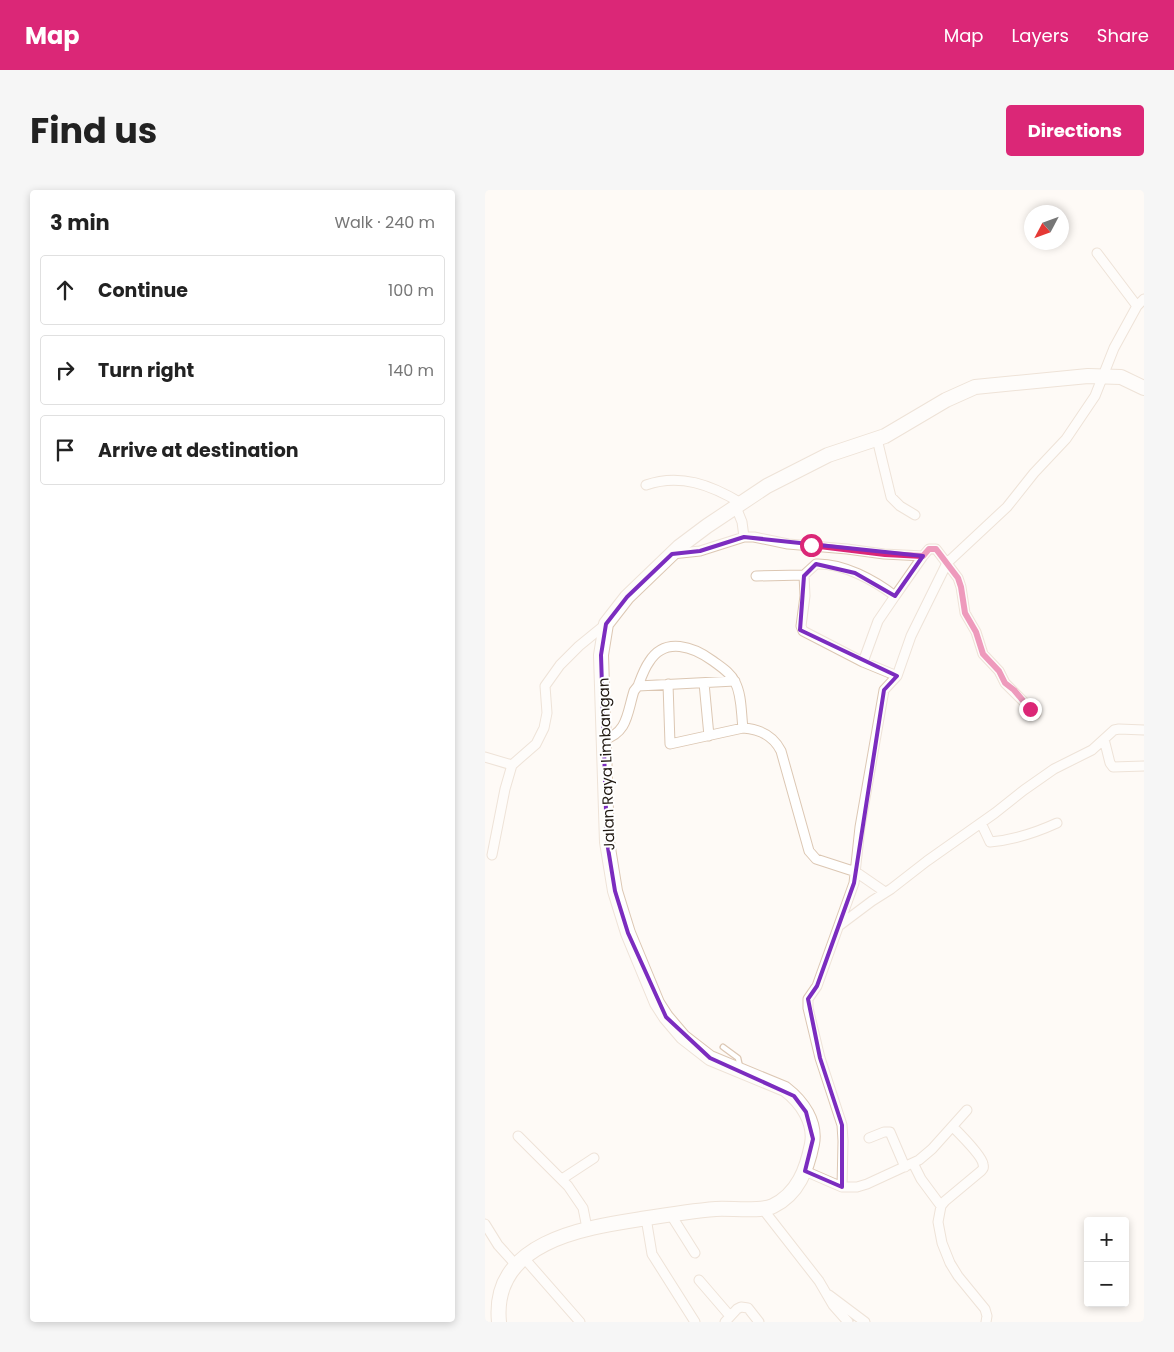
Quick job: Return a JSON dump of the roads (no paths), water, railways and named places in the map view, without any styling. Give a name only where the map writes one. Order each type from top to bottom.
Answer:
[{"type":"highway","name":"Jalan Raya Limbangan","points":[[499,1322],[500,1293],[506,1279],[520,1262],[538,1247],[551,1240],[587,1228],[714,1209],[762,1208],[775,1205],[797,1184],[805,1171],[813,1139],[810,1121],[801,1104],[785,1089],[710,1058],[674,1028],[657,1003],[628,933],[615,891],[607,842],[601,655],[606,624],[627,597],[672,554],[707,526],[738,505],[789,474],[828,455],[877,439],[946,400],[975,387],[1088,376],[1121,377],[1144,388]]},
{"type":"street","points":[[842,1187],[842,1125],[820,1058],[808,1008],[808,1000],[817,986],[856,872],[860,827],[884,690],[897,676],[911,636],[947,563],[1007,507],[1034,473],[1066,439],[1095,396],[1114,348],[1141,303],[1097,253]]},
{"type":"street","points":[[877,439],[891,497],[900,506],[915,515]]},
{"type":"street","points":[[645,485],[661,481],[698,483],[720,490],[738,505],[744,537]]},
{"type":"street","points":[[672,554],[700,551],[744,537],[754,537],[788,544],[923,556]]},
{"type":"street","points":[[863,662],[878,621],[923,556],[929,549],[933,548],[936,549],[958,578],[965,613],[976,632],[983,654],[999,671],[1005,683],[1036,714]]},
{"type":"street","points":[[756,576],[804,575],[816,564],[823,564],[855,573],[883,587],[895,596]]},
{"type":"street","points":[[804,575],[805,596],[801,629],[817,640],[897,676]]},
{"type":"street","points":[[492,855],[505,789],[513,765],[536,744],[544,728],[547,713],[545,686],[553,674],[579,646],[606,624]]},
{"type":"street","points":[[603,740],[612,738],[620,731],[634,691],[653,656],[663,649],[673,646],[684,646],[694,649],[729,673],[735,681],[738,690],[743,728]]},
{"type":"street","points":[[638,686],[735,681]]},
{"type":"street","points":[[704,683],[709,736]]},
{"type":"street","points":[[668,684],[669,743],[743,728],[754,729],[764,733],[779,746],[812,855],[816,859],[856,872],[885,892]]},
{"type":"street","points":[[839,926],[1054,769],[1092,750],[1119,729],[1144,730]]},
{"type":"street","points":[[1104,739],[1110,763],[1113,767],[1144,766]]},
{"type":"street","points":[[485,757],[513,765]]},
{"type":"street","points":[[981,823],[991,842],[1034,833],[1057,823]]},
{"type":"street","points":[[805,1171],[842,1187],[857,1187],[909,1165],[932,1149],[967,1110]]},
{"type":"street","points":[[953,1126],[973,1148],[983,1166],[981,1171],[951,1195],[941,1206],[938,1222],[942,1243],[949,1263],[985,1309],[986,1322]]},
{"type":"street","points":[[869,1138],[885,1132],[891,1132],[909,1165],[941,1206]]},
{"type":"street","points":[[518,1136],[562,1179],[583,1208],[587,1228]]},
{"type":"street","points":[[562,1179],[594,1158]]},
{"type":"street","points":[[762,1208],[819,1281],[833,1305],[848,1322]]},
{"type":"street","points":[[671,1215],[695,1253]]},
{"type":"street","points":[[646,1218],[652,1254],[695,1322]]},
{"type":"street","points":[[485,1224],[498,1245],[520,1262],[580,1322]]},
{"type":"street","points":[[699,1280],[727,1319],[741,1307],[748,1308],[759,1322]]},
{"type":"street","points":[[827,1294],[865,1322]]},
{"type":"lane","points":[[723,1047],[738,1058],[740,1071]]}]
